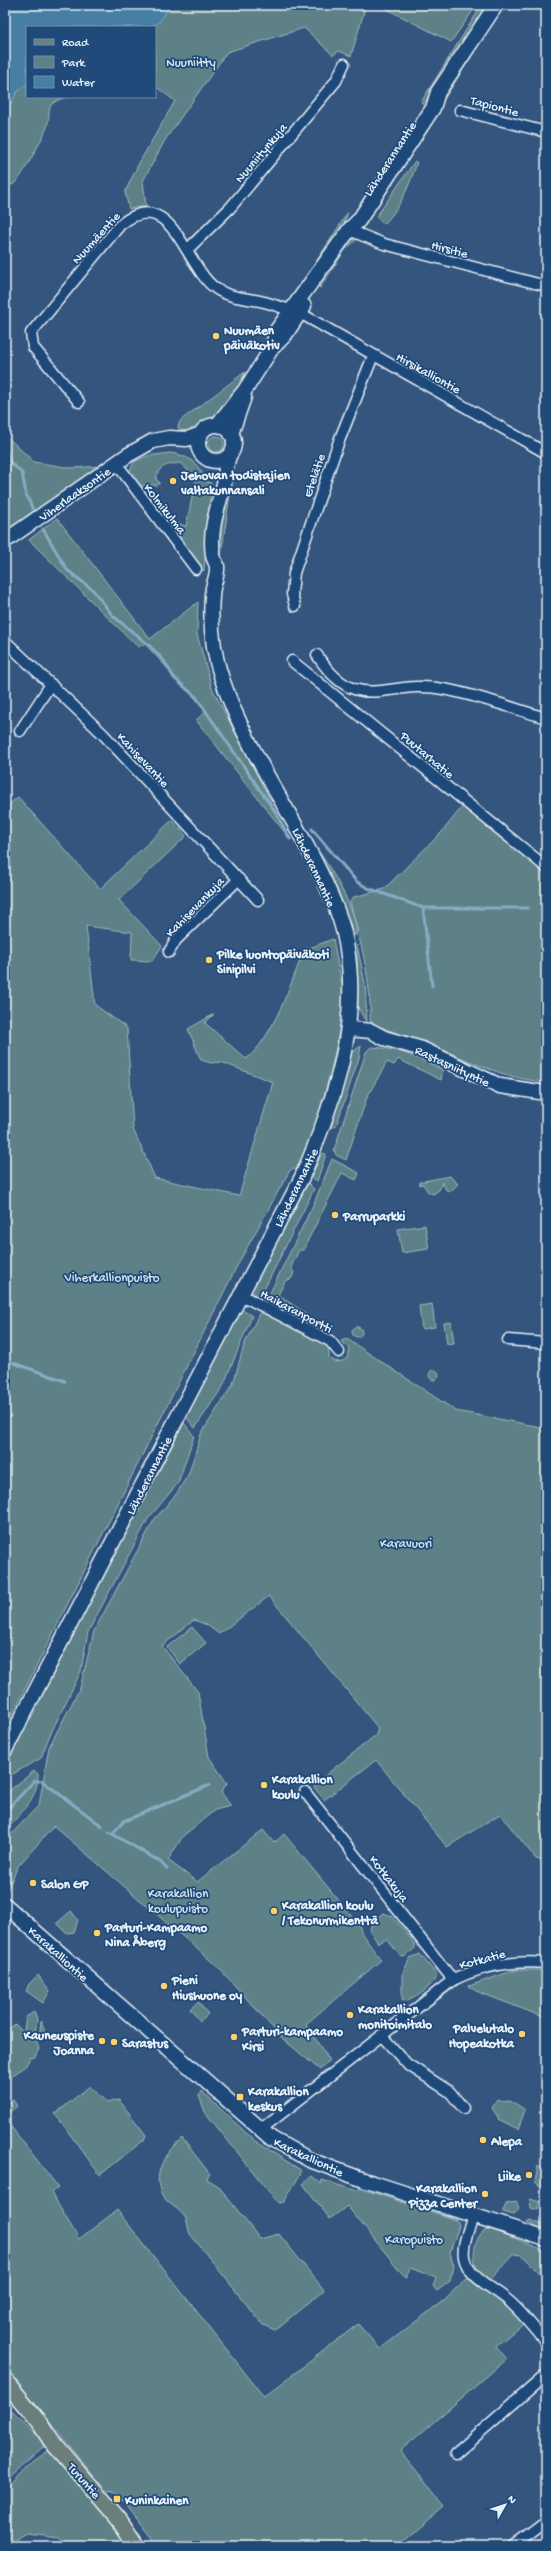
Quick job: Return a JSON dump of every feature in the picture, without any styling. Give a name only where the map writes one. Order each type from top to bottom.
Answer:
[{"type":"main road","name":"Lähderannantie","points":[[217,425],[245,390],[272,348],[285,335],[295,312],[311,295],[315,280],[349,230],[352,215],[425,103],[438,92],[497,5]]},
{"type":"main road","name":"Lähderannantie","points":[[231,434],[245,390]]},
{"type":"main road","points":[[144,446],[187,446],[204,456],[222,460],[230,454],[234,444],[231,434],[224,427],[217,425],[208,427],[201,434],[198,443],[204,456],[220,492]]},
{"type":"main road","name":"Viherlaaksontie","points":[[5,541],[144,446],[157,439],[188,439],[201,434]]},
{"type":"main road","name":"Lähderannantie","points":[[5,1750],[302,1177],[316,1144],[335,1088],[350,1029],[351,977],[344,935],[333,902],[312,856],[245,734],[222,677],[215,647],[212,592],[207,582],[207,575],[208,564],[212,556],[215,510],[224,484],[225,466],[230,454]]},
{"type":"main road","name":"Rastasniityntie","points":[[350,1029],[361,1038],[369,1040],[384,1038],[422,1049],[500,1086],[546,1093]]},
{"type":"main road","name":"Karakalliontie","points":[[5,1905],[272,2140],[326,2166],[546,2239]]},
{"type":"main road","name":"Turuntie","points":[[5,2381],[40,2423],[51,2440],[119,2520],[136,2546]]},
{"type":"main road","name":"Turuntie","points":[[5,2396],[34,2428],[51,2440]]},
{"type":"main road","name":"Turuntie","points":[[119,2520],[135,2532],[145,2546]]},
{"type":"street","name":"Nuuniitynkuja","points":[[187,250],[230,208],[336,81],[344,64]]},
{"type":"street","name":"Tapiontie","points":[[460,110],[546,132]]},
{"type":"street","name":"Nuumäentie","points":[[79,402],[32,347],[30,339],[35,325],[120,225],[129,218],[146,214],[160,217],[173,229],[208,280],[221,292],[295,312]]},
{"type":"street","name":"Hirsitie","points":[[349,230],[384,244],[546,286]]},
{"type":"street","name":"Hirsikalliontie","points":[[295,312],[546,453]]},
{"type":"street","name":"Etelätie","points":[[295,606],[292,594],[294,573],[337,447],[373,356]]},
{"type":"street","name":"Kolmikulma","points":[[116,464],[196,569]]},
{"type":"street","name":"Kahisevantie","points":[[5,640],[103,734],[258,900]]},
{"type":"street","points":[[317,655],[336,679],[357,690],[374,693],[407,687],[443,689],[546,718]]},
{"type":"street","name":"Puutarhatie","points":[[292,661],[546,867]]},
{"type":"street","points":[[20,731],[51,684]]},
{"type":"street","name":"Kahisevankuja","points":[[169,952],[176,940],[239,879]]},
{"type":"street","name":"Haikaranportti","points":[[241,1295],[330,1341],[339,1352]]},
{"type":"street","points":[[508,1340],[546,1343]]},
{"type":"street","name":"Kotkakuja","points":[[305,1792],[453,1980]]},
{"type":"street","name":"Kotkatie","points":[[260,2130],[453,1980],[480,1969],[509,1963],[546,1963]]},
{"type":"street","points":[[381,2035],[407,2064],[450,2092],[463,2108]]},
{"type":"street","points":[[474,2215],[465,2246],[464,2256],[467,2266],[480,2280],[511,2303],[546,2342]]},
{"type":"street","points":[[455,2454],[546,2375]]},
{"type":"street","points":[[513,2546],[546,2521]]},
{"type":"green space","name":"Nuuniitty","points":[[5,5],[366,5],[351,56],[339,51],[333,55],[304,28],[227,52],[165,140],[143,181],[146,206],[129,209],[125,192],[139,163],[175,101],[156,87],[156,26],[26,26],[26,98],[64,98],[54,102],[51,105],[47,127],[33,155],[16,182],[5,187]]},
{"type":"green space","points":[[379,5],[477,5],[451,42]]},
{"type":"green space","points":[[482,5],[489,5],[423,105],[421,102]]},
{"type":"green space","points":[[481,36],[484,37],[441,104],[439,103]]},
{"type":"green space","points":[[415,161],[417,163],[404,196],[395,211],[384,224],[376,217]]},
{"type":"green space","points":[[348,212],[343,227],[300,287]]},
{"type":"green space","points":[[357,239],[345,250],[320,288],[319,287],[327,270],[349,240]]},
{"type":"green space","points":[[245,372],[228,403],[212,420],[192,432],[181,435],[178,426],[181,420]]},
{"type":"green space","points":[[5,435],[34,462],[72,468],[101,466],[5,532]]},
{"type":"green space","points":[[213,436],[219,436],[224,441],[222,450],[219,452],[213,452],[208,447],[208,441]]},
{"type":"green space","points":[[170,453],[188,458],[201,470],[207,482],[211,483],[204,571],[198,567],[155,510],[169,513],[167,521],[186,526],[196,479],[190,477],[187,469],[180,463],[167,465],[161,468],[157,474],[156,479],[160,483],[157,485],[138,486],[128,474],[134,462],[147,456]]},
{"type":"green space","points":[[229,485],[231,488],[221,556],[221,520]]},
{"type":"green space","points":[[57,518],[150,639],[198,602],[197,634],[212,688],[290,839],[196,720],[207,711],[145,644],[138,647],[29,540]]},
{"type":"green space","name":"Viherkallionpuisto","points":[[18,797],[100,889],[172,820],[186,836],[119,900],[162,946],[152,961],[131,960],[132,932],[86,926],[95,1005],[127,1028],[133,1129],[155,1178],[239,1196],[273,1082],[221,1062],[211,1063],[201,1060],[188,1029],[214,1014],[205,1023],[246,1059],[255,1050],[273,1024],[304,950],[333,939],[345,1000],[334,1057],[316,1128],[296,1170],[293,1168],[289,1172],[239,1262],[5,1729],[5,808]]},
{"type":"green space","points":[[466,802],[546,867],[546,1082],[513,1077],[498,1072],[370,1021],[367,976],[350,902],[354,897],[384,889],[442,832]]},
{"type":"green space","points":[[311,841],[325,860],[348,901],[356,927],[356,936]]},
{"type":"green space","points":[[357,945],[365,983],[367,1023],[358,1008]]},
{"type":"green space","points":[[361,1046],[359,1058],[336,1126],[331,1128],[350,1054]]},
{"type":"green space","points":[[371,1047],[390,1049],[417,1058],[443,1070],[441,1080],[398,1059],[394,1065],[387,1062],[367,1097],[346,1160],[336,1155],[334,1150],[366,1052]]},
{"type":"green space","points":[[322,1153],[326,1154],[317,1181],[311,1178]]},
{"type":"green space","points":[[332,1159],[359,1173],[356,1180],[342,1173],[303,1250],[299,1250],[291,1267],[294,1273],[291,1279],[285,1281],[278,1295],[304,1312],[307,1316],[298,1320],[265,1303],[314,1203]]},
{"type":"green space","points":[[450,1176],[458,1184],[451,1191],[446,1190],[442,1182],[439,1190],[433,1194],[428,1192],[423,1184],[420,1185],[419,1182]]},
{"type":"green space","points":[[308,1183],[314,1189],[259,1300],[251,1290]]},
{"type":"green space","points":[[425,1225],[429,1249],[402,1253],[398,1229]]},
{"type":"green space","points":[[432,1304],[435,1327],[422,1329],[419,1306]]},
{"type":"green space","points":[[241,1309],[252,1316],[223,1386],[195,1428],[186,1417]]},
{"type":"green space","name":"Karavuori","points":[[261,1310],[326,1342],[329,1346],[329,1357],[335,1361],[345,1360],[347,1358],[349,1348],[341,1341],[347,1339],[456,1411],[546,1428],[546,1861],[536,1859],[500,1814],[447,1847],[376,1760],[324,1800],[314,1787],[317,1782],[376,1735],[378,1728],[269,1596],[219,1634],[207,1625],[194,1620],[162,1646],[198,1692],[209,1757],[227,1783],[221,1792],[231,1806],[215,1810],[183,1836],[168,1860],[197,1882],[263,1830],[274,1843],[284,1834],[359,1925],[362,1934],[381,1960],[306,2024],[329,2060],[320,2070],[283,2039],[218,1967],[54,1826],[18,1866],[5,1895],[5,1841],[39,1805],[49,1747],[80,1688],[94,1631],[154,1520],[177,1493],[189,1473],[201,1434],[233,1384],[244,1345]]},
{"type":"green space","points":[[451,1322],[454,1343],[447,1344],[444,1323]]},
{"type":"green space","points":[[355,1327],[359,1327],[361,1328],[361,1336],[355,1337],[352,1334],[352,1330]]},
{"type":"green space","points":[[432,1370],[436,1370],[438,1371],[438,1379],[432,1380],[429,1377],[429,1373]]},
{"type":"green space","points":[[184,1423],[194,1436],[178,1483],[148,1519],[88,1632],[81,1671],[49,1737],[41,1758],[11,1775],[6,1768],[9,1751],[30,1718]]},
{"type":"green space","points":[[192,1627],[206,1643],[180,1664],[167,1647]]},
{"type":"green space","points":[[34,1771],[38,1774],[35,1791],[32,1798],[28,1805],[5,1830],[5,1794]]},
{"type":"green space","points":[[71,1911],[78,1920],[74,1932],[67,1933],[57,1923]]},
{"type":"green space","points":[[383,1913],[392,1916],[415,1944],[415,1948],[404,1957],[400,1956],[387,1939],[378,1943],[370,1931],[372,1922]]},
{"type":"green space","points":[[420,1954],[437,1975],[425,1991],[407,2001],[402,1999],[402,1975],[410,1958]]},
{"type":"green space","points":[[515,1970],[546,1970],[546,2018],[476,1991],[469,1986]]},
{"type":"green space","points":[[38,1975],[50,1991],[43,2003],[26,1991],[29,1984]]},
{"type":"green space","points":[[463,1981],[394,2033],[393,2032],[450,1987]]},
{"type":"green space","points":[[198,2002],[208,2014],[200,2021],[190,2009]]},
{"type":"green space","points":[[34,2012],[37,2020],[35,2033],[24,2030],[26,2017]]},
{"type":"green space","points":[[41,2021],[45,2031],[39,2038]]},
{"type":"green space","points":[[15,2024],[26,2035],[26,2038],[36,2039],[39,2049],[35,2057],[30,2058],[25,2067],[5,2080],[5,2032]]},
{"type":"green space","points":[[90,2086],[107,2103],[119,2100],[146,2135],[144,2140],[100,2175],[55,2114]]},
{"type":"green space","points":[[201,2091],[255,2141],[302,2171],[284,2202],[278,2203],[205,2112],[199,2096]]},
{"type":"green space","points":[[497,2099],[502,2101],[510,2100],[525,2110],[518,2129],[498,2119],[492,2108]]},
{"type":"green space","points":[[13,2100],[17,2106],[5,2116],[5,2102]]},
{"type":"green space","points":[[5,2119],[58,2187],[51,2193],[79,2239],[117,2210],[264,2397],[358,2324],[380,2349],[444,2300],[467,2278],[511,2307],[524,2323],[496,2346],[507,2359],[400,2451],[445,2505],[397,2546],[158,2546],[116,2492],[105,2489],[5,2366]]},
{"type":"green space","points":[[182,2138],[210,2174],[206,2179],[219,2187],[260,2239],[279,2234],[324,2290],[275,2330],[263,2325],[190,2234],[184,2215],[162,2195],[158,2179],[162,2163],[171,2149]]},
{"type":"green space","points":[[538,2166],[546,2172],[545,2181],[540,2186],[535,2182]]},
{"type":"green space","name":"Karopuisto","points":[[312,2176],[321,2184],[322,2180],[357,2191],[359,2188],[457,2220],[459,2225],[450,2252],[453,2265],[450,2281],[437,2291],[433,2286],[436,2277],[410,2268],[406,2278],[347,2206],[330,2219],[303,2184]]},
{"type":"green space","points":[[530,2199],[540,2202],[538,2210],[531,2208]]},
{"type":"green space","points":[[517,2202],[519,2209],[514,2215],[503,2212],[506,2204]]},
{"type":"green space","points":[[530,2220],[546,2226],[546,2232],[527,2222]]},
{"type":"green space","points":[[486,2229],[494,2230],[546,2251],[546,2279],[522,2255],[515,2254],[490,2280],[480,2272],[474,2260],[474,2254],[479,2237]]},
{"type":"green space","points":[[5,2407],[22,2420],[43,2442],[44,2447],[5,2481]]},
{"type":"green space","points":[[50,2450],[129,2543],[127,2546],[70,2546],[59,2537],[27,2533],[16,2539],[15,2546],[5,2546],[5,2489],[21,2472]]},
{"type":"water","points":[[5,5],[171,5],[159,22],[152,26],[26,26],[26,85],[17,92],[5,115]]},
{"type":"waterway","points":[[5,445],[9,461],[22,473],[26,494],[33,510]]},
{"type":"waterway","points":[[43,529],[67,570],[93,590],[113,616],[150,646],[164,661],[174,678],[196,697],[276,813],[290,839]]},
{"type":"waterway","points":[[312,829],[357,882],[368,888],[423,908],[528,908]]},
{"type":"waterway","points":[[423,908],[432,986]]},
{"type":"waterway","points":[[5,1360],[65,1381]]},
{"type":"waterway","points":[[7,1810],[34,1781],[39,1781]]},
{"type":"waterway","points":[[42,1781],[102,1826]]},
{"type":"waterway","points":[[112,1834],[124,1821],[210,1785]]},
{"type":"waterway","points":[[109,1832],[159,1861],[167,1869]]},
{"type":"place","name":"Nuumäen päiväkotiv","points":[[216,336]]},
{"type":"place","name":"Jehovan todistajien valtakunnansali","points":[[173,481]]},
{"type":"place","name":"Pilke luontopäiväkoti Sinipilvi","points":[[209,960]]},
{"type":"place","name":"Parruparkki","points":[[335,1215]]},
{"type":"place","name":"Karakallion koulu","points":[[264,1785]]},
{"type":"place","name":"Salon GP","points":[[33,1883]]},
{"type":"place","name":"Karakallion koulu / Tekonurmikenttä","points":[[274,1911]]},
{"type":"place","name":"Parturi-Kampaamo Nina Åberg","points":[[97,1933]]},
{"type":"place","name":"Pieni Hiushuone oy","points":[[164,1986]]},
{"type":"place","name":"Karakallion monitoimitalo","points":[[350,2015]]},
{"type":"place","name":"Palvelutalo Hopeakotka","points":[[522,2034]]},
{"type":"place","name":"Parturi-kampaamo Kirsi","points":[[234,2037]]},
{"type":"place","name":"Kauneuspiste Joanna","points":[[102,2041]]},
{"type":"place","name":"Sarastus","points":[[114,2042]]},
{"type":"place","name":"Karakallion keskus","points":[[240,2097]]},
{"type":"place","name":"Alepa","points":[[483,2140]]},
{"type":"place","name":"Liike","points":[[529,2175]]},
{"type":"place","name":"Karakallion Pizza Center","points":[[485,2194]]},
{"type":"place","name":"Kuninkainen","points":[[117,2499]]},
{"type":"park label","name":"Karakallion koulupuisto","points":[[178,1900]]}]
